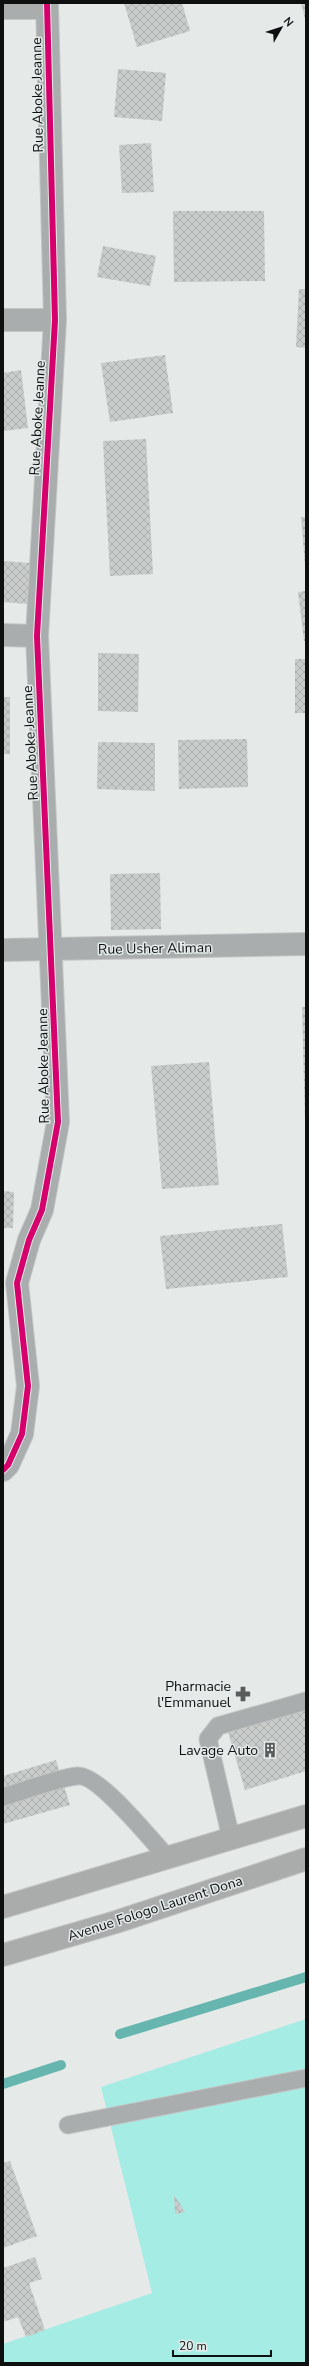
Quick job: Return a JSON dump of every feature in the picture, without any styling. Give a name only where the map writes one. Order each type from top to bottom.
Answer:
[{"type":"main road","points":[[3,1907],[306,1816]]},
{"type":"main road","name":"Avenue Fologo Laurent Dona","points":[[3,1955],[116,1922],[306,1859]]},
{"type":"street","points":[[3,8],[47,6]]},
{"type":"street","name":"Rue Aboke Jeanne","points":[[3,1470],[8,1465],[22,1434],[28,1386],[10,1283],[42,1210],[58,1122],[52,951],[37,636],[55,320],[47,6]]},
{"type":"street","points":[[3,320],[55,320]]},
{"type":"street","points":[[3,635],[37,636]]},
{"type":"street","name":"Rue Usher Aliman","points":[[3,950],[52,951],[306,944]]},
{"type":"lane","points":[[231,1838],[208,1739],[218,1726],[306,1701]]},
{"type":"lane","points":[[3,1797],[78,1775],[91,1780],[107,1791],[167,1857]]},
{"type":"lane","points":[[68,2125],[306,2078]]},
{"type":"shaded area","points":[[306,2019],[306,2363],[3,2363],[3,2344],[152,2293],[101,2087]]},
{"type":"building","points":[[124,3],[182,3],[190,31],[137,47]]},
{"type":"building","points":[[301,3],[306,3],[306,19],[305,19]]},
{"type":"building","points":[[118,69],[166,73],[162,121],[114,117]]},
{"type":"building","points":[[151,143],[154,192],[122,193],[119,145]]},
{"type":"building","points":[[173,211],[264,211],[265,281],[174,282]]},
{"type":"building","points":[[103,246],[156,256],[150,286],[97,277]]},
{"type":"building","points":[[299,289],[306,289],[306,348],[296,347]]},
{"type":"building","points":[[165,355],[173,413],[110,422],[101,363]]},
{"type":"building","points":[[21,370],[28,428],[3,431],[3,373]]},
{"type":"building","points":[[146,439],[153,574],[110,576],[103,441]]},
{"type":"building","points":[[301,517],[306,517],[306,566],[305,566]]},
{"type":"building","points":[[3,561],[30,563],[27,604],[3,602]]},
{"type":"building","points":[[306,591],[306,641],[304,641],[298,592]]},
{"type":"building","points":[[98,653],[139,654],[138,712],[98,711]]},
{"type":"building","points":[[295,659],[306,659],[306,713],[295,713]]},
{"type":"building","points":[[3,697],[10,697],[10,754],[3,754]]},
{"type":"building","points":[[247,739],[248,787],[179,789],[178,740]]},
{"type":"building","points":[[98,742],[155,743],[155,791],[97,789]]},
{"type":"building","points":[[160,873],[161,929],[111,930],[110,874]]},
{"type":"building","points":[[302,1007],[306,1007],[306,1122],[305,1122]]},
{"type":"building","points":[[209,1062],[219,1185],[162,1189],[151,1066]]},
{"type":"building","points":[[3,1191],[14,1192],[13,1228],[3,1228]]},
{"type":"building","points":[[282,1224],[288,1277],[166,1289],[160,1236]]},
{"type":"building","name":"Lavage Auto","points":[[306,1709],[306,1771],[245,1790],[227,1729]]},
{"type":"building","points":[[56,1760],[70,1805],[3,1824],[3,1776]]},
{"type":"building","points":[[10,2161],[37,2236],[3,2248],[3,2163]]},
{"type":"building","points":[[174,2195],[185,2212],[175,2214]]},
{"type":"building","points":[[35,2257],[42,2279],[29,2283],[45,2330],[26,2337],[18,2317],[3,2322],[3,2268]]},
{"type":"waterway","points":[[120,2034],[306,1977]]},
{"type":"waterway","points":[[3,2084],[61,2065]]},
{"type":"cycle path","points":[[3,1470],[8,1465],[22,1434],[28,1386],[17,1283],[29,1240],[42,1210],[58,1122],[37,636],[55,320],[47,3]]},
{"type":"place","name":"Pharmacie l'Emmanuel","points":[[243,1694]]},
{"type":"place","name":"Lavage Auto","points":[[270,1750]]}]
